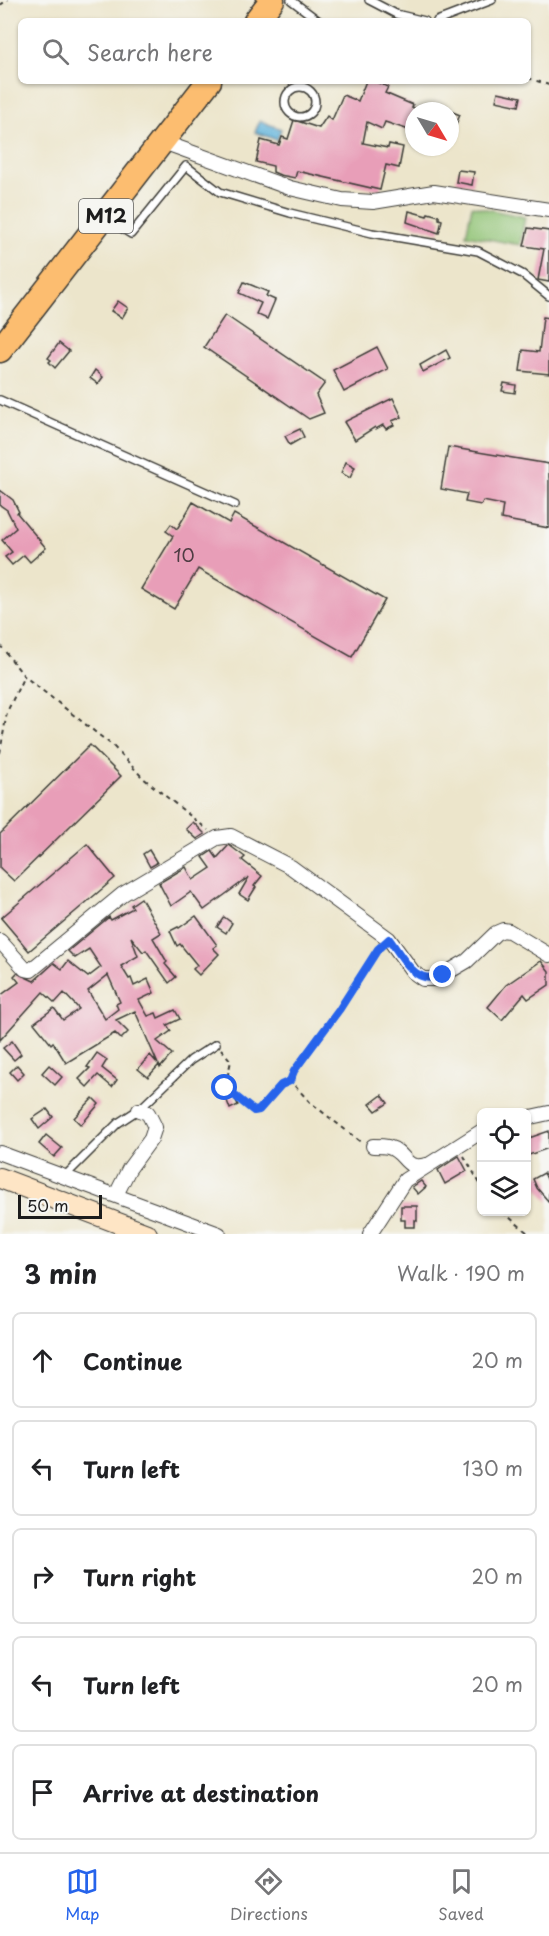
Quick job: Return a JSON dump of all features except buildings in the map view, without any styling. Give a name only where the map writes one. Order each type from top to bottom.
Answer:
[{"type":"highway","points":[[258,18],[272,0]]},
{"type":"highway","name":"M12","points":[[0,350],[105,218],[207,84]]},
{"type":"main road","points":[[0,1178],[147,1234]]},
{"type":"street","points":[[163,142],[290,188],[342,200],[373,202],[434,192],[549,210]]},
{"type":"street","points":[[0,941],[26,969],[31,970],[123,894],[217,838],[231,836],[291,867],[389,939],[413,972],[423,979],[433,980],[467,961],[496,933],[503,930],[547,952]]},
{"type":"street","points":[[118,1191],[129,1169],[152,1139],[155,1127],[148,1113],[139,1110]]},
{"type":"street","points":[[531,1117],[549,1113]]},
{"type":"street","points":[[370,1234],[405,1180],[477,1134]]},
{"type":"street","points":[[373,1146],[389,1147],[401,1154],[409,1164],[417,1167],[428,1164]]},
{"type":"street","points":[[0,1153],[219,1234]]},
{"type":"lane","points":[[291,0],[315,18]]},
{"type":"lane","points":[[369,0],[396,14],[413,18]]},
{"type":"lane","points":[[445,18],[492,0]]},
{"type":"lane","points":[[305,85],[315,100],[312,111],[303,117],[293,116],[286,107],[286,96],[294,89],[305,85]]},
{"type":"lane","points":[[105,218],[131,234],[186,166],[220,192],[290,213],[372,233],[478,251],[522,274],[549,296]]},
{"type":"lane","points":[[0,400],[236,505]]},
{"type":"lane","points":[[65,1176],[118,1123],[139,1110],[191,1060],[216,1044]]},
{"type":"path","points":[[0,5],[8,0]]},
{"type":"path","points":[[531,79],[549,85]]},
{"type":"path","points":[[0,645],[24,676],[113,746],[143,778],[217,838]]},
{"type":"path","points":[[0,753],[7,712],[24,676]]},
{"type":"path","points":[[216,1044],[231,1061],[225,1088],[254,1111],[259,1110],[281,1085],[290,1081],[294,1071],[339,1010],[378,949],[389,939]]},
{"type":"path","points":[[290,1081],[311,1103],[360,1143],[373,1146]]},
{"type":"path","points":[[459,1144],[477,1178]]},
{"type":"path","points":[[508,1216],[529,1234]]},
{"type":"green space","points":[[472,206],[525,217],[520,245],[466,235]]},
{"type":"water","points":[[260,121],[281,129],[277,140],[255,132]]},
{"type":"route","points":[[225,1088],[254,1111],[259,1110],[281,1085],[290,1081],[294,1071],[339,1010],[378,949],[389,939],[413,972],[423,979],[433,980],[443,975]]}]
